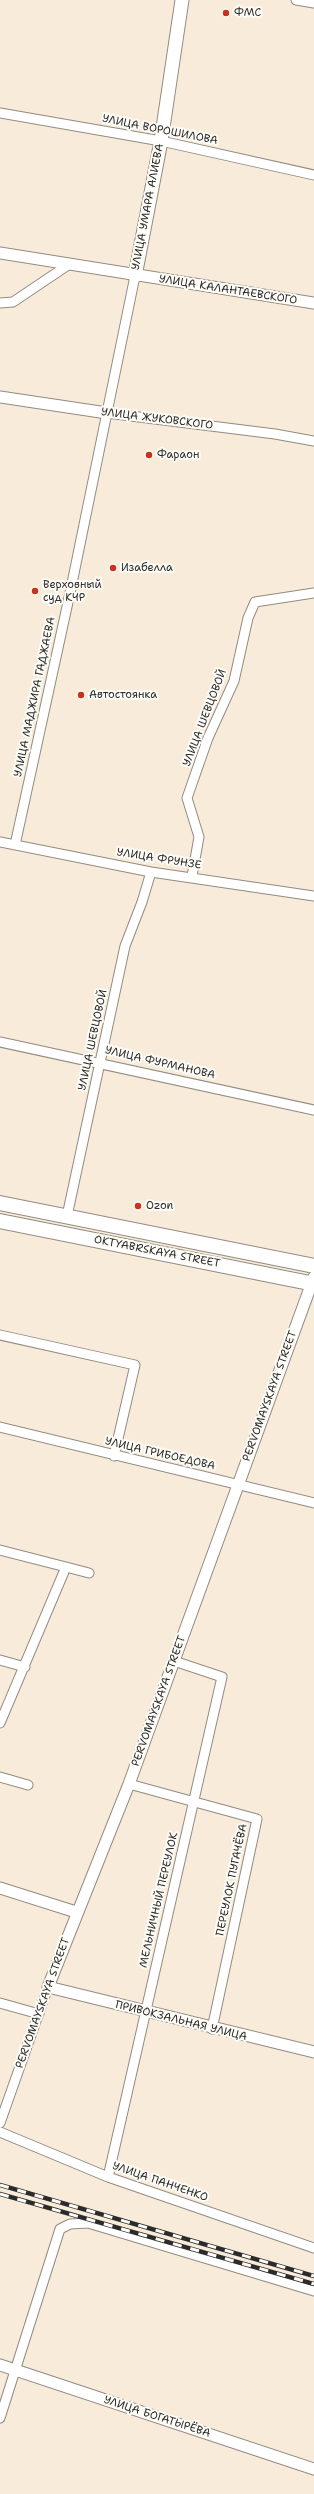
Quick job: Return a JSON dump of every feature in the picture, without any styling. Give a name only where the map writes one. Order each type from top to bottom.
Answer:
[{"type":"main road","name":"УЛИЦА УМАРА АЛИЕВА","points":[[135,276],[161,141],[182,0]]},
{"type":"main road","name":"OKTYABRSKAYA STREET","points":[[0,1203],[314,1266]]},
{"type":"main road","name":"OKTYABRSKAYA STREET","points":[[0,1221],[313,1282]]},
{"type":"street","points":[[296,0],[314,3]]},
{"type":"street","name":"УЛИЦА ВОРОШИЛОВА","points":[[0,113],[161,141],[314,175]]},
{"type":"street","name":"УЛИЦА КАЛАНТАЕВСКОГО","points":[[0,253],[135,276],[314,303]]},
{"type":"street","points":[[0,303],[13,302],[68,265]]},
{"type":"street","name":"УЛИЦА УМАРА АЛИЕВА","points":[[107,413],[135,276]]},
{"type":"street","name":"УЛИЦА ЖУКОВСКОГО","points":[[0,397],[107,413],[275,434],[314,441]]},
{"type":"street","name":"УЛИЦА МАДЖИРА ГАДЖАЕВА","points":[[15,845],[107,413]]},
{"type":"street","name":"УЛИЦА ШЕВЦОВОЙ","points":[[192,876],[199,837],[187,798],[208,738],[234,681],[248,618],[255,602],[314,593]]},
{"type":"street","name":"УЛИЦА ФРУНЗЕ","points":[[0,842],[151,872],[192,876],[314,896]]},
{"type":"street","name":"УЛИЦА ШЕВЦОВОЙ","points":[[67,1216],[125,946],[151,872]]},
{"type":"street","name":"УЛИЦА ФУРМАНОВА","points":[[0,1042],[100,1062],[314,1110]]},
{"type":"street","name":"PERVOMAYSKAYA STREET","points":[[0,2123],[76,1912],[129,1784],[313,1282]]},
{"type":"street","points":[[0,1335],[135,1366],[114,1456]]},
{"type":"street","name":"УЛИЦА ГРИБОЕДОВА","points":[[0,1427],[114,1456],[239,1484],[314,1503]]},
{"type":"street","points":[[0,1550],[89,1573]]},
{"type":"street","points":[[0,1723],[66,1568]]},
{"type":"street","points":[[0,1660],[25,1667]]},
{"type":"street","name":"МЕЛЬНИЧНЫЙ ПЕРЕУЛОК","points":[[108,2177],[222,1677],[174,1662]]},
{"type":"street","points":[[0,1777],[28,1785]]},
{"type":"street","name":"ПЕРЕУЛОК ПУГАЧЁВА","points":[[129,1784],[257,1818],[212,2029]]},
{"type":"street","points":[[0,1888],[76,1912]]},
{"type":"street","name":"ПРИВОКЗАЛЬНАЯ УЛИЦА","points":[[48,1987],[145,2013],[314,2052]]},
{"type":"street","points":[[0,2003],[39,2014]]},
{"type":"street","name":"УЛИЦА ПАНЧЕНКО","points":[[0,2132],[108,2177],[314,2248]]},
{"type":"street","points":[[0,2418],[60,2229],[70,2224],[88,2223],[314,2291]]},
{"type":"street","name":"УЛИЦА БОГАТЫРЁВА","points":[[0,2365],[314,2469]]},
{"type":"railway","points":[[0,2185],[314,2276]]},
{"type":"railway","points":[[0,2194],[314,2284]]},
{"type":"place","name":"ФМС","points":[[226,13]]},
{"type":"place","name":"Фараон","points":[[149,455]]},
{"type":"place","name":"Изабелла","points":[[113,568]]},
{"type":"place","name":"Верховный суд КЧР","points":[[35,591]]},
{"type":"place","name":"Автостоянка","points":[[81,695]]},
{"type":"place","name":"Ozon","points":[[138,1206]]}]
